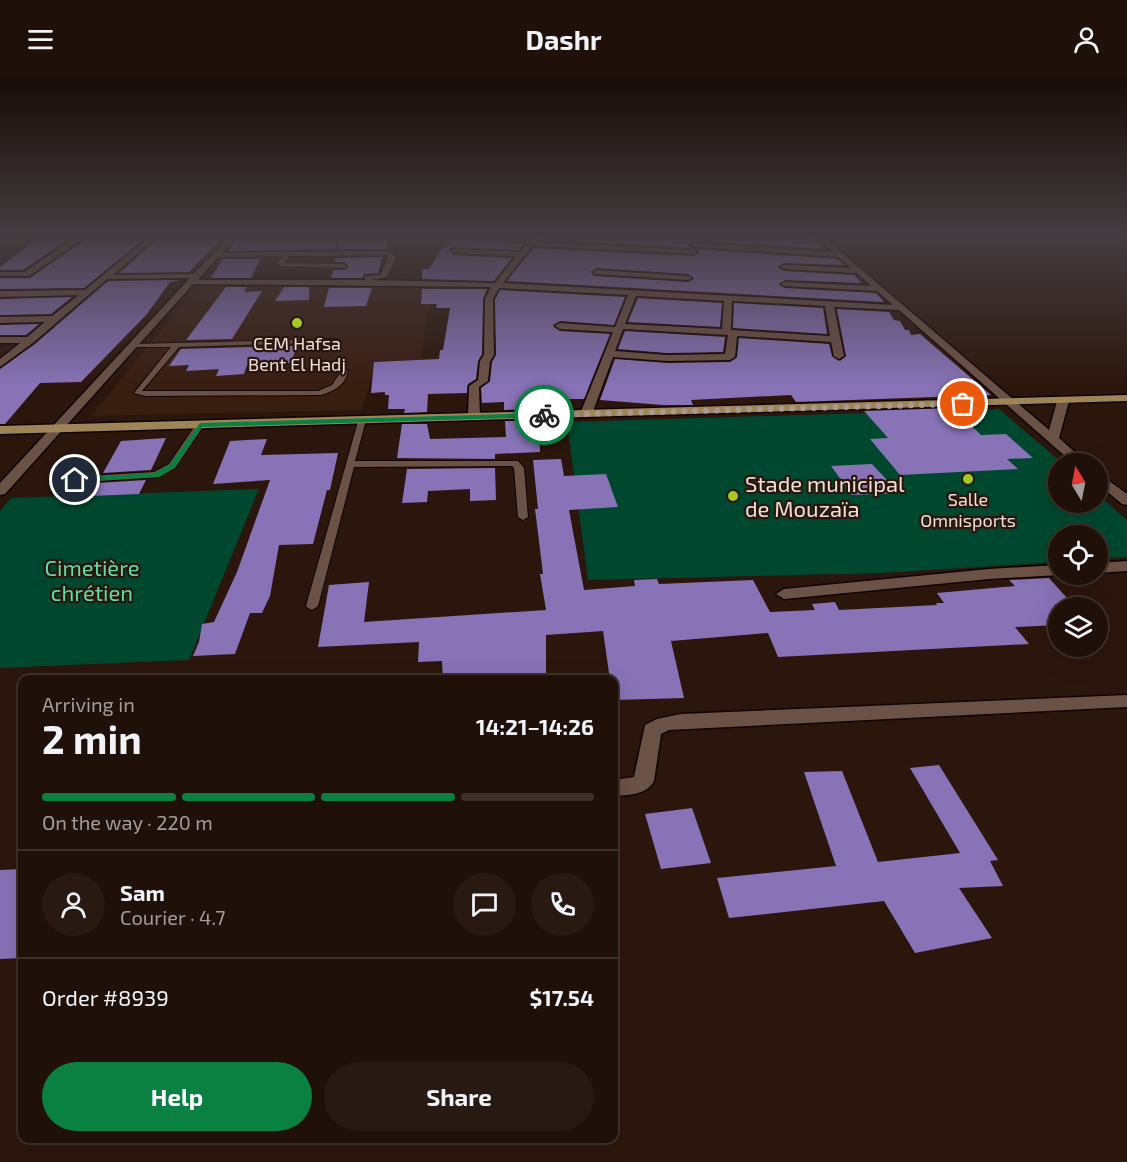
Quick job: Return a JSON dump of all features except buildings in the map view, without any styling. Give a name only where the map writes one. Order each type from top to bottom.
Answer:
[{"type":"main road","points":[[0,430],[1127,398]]},
{"type":"street","points":[[0,364],[95,286]]},
{"type":"street","points":[[0,491],[188,286]]},
{"type":"street","points":[[474,417],[474,386],[483,381],[484,361],[489,355],[489,299],[497,286]]},
{"type":"street","points":[[508,286],[902,308]]},
{"type":"street","points":[[588,290],[590,286]]},
{"type":"street","points":[[685,295],[687,286]]},
{"type":"street","points":[[784,286],[785,301]]},
{"type":"street","points":[[815,286],[881,289]]},
{"type":"street","points":[[877,286],[1070,453]]},
{"type":"street","points":[[0,294],[86,292]]},
{"type":"street","points":[[586,414],[633,292]]},
{"type":"street","points":[[609,354],[667,358],[730,357],[728,297]]},
{"type":"street","points":[[0,304],[32,303]]},
{"type":"street","points":[[54,303],[75,303]]},
{"type":"street","points":[[830,303],[840,356]]},
{"type":"street","points":[[0,320],[56,319]]},
{"type":"street","points":[[560,326],[730,332],[836,339]]},
{"type":"street","points":[[0,340],[31,340]]},
{"type":"street","points":[[1053,438],[1063,400]]},
{"type":"street","points":[[1108,485],[1127,501]]},
{"type":"street","points":[[1108,567],[1127,566]]},
{"type":"street","points":[[784,594],[989,574],[1048,571]]},
{"type":"street","points":[[618,788],[632,787],[644,781],[652,730],[664,724],[681,721],[1127,701]]},
{"type":"lane","points":[[134,345],[338,341]]},
{"type":"lane","points":[[177,345],[138,393],[318,393],[331,390],[339,385],[345,372]]},
{"type":"lane","points":[[312,606],[362,420]]},
{"type":"lane","points":[[54,481],[156,475],[172,465],[200,425]]},
{"type":"lane","points":[[350,464],[515,463],[519,468],[523,517]]},
{"type":"shaded area","name":"CEM Hafsa Bent El Hadj","points":[[198,286],[432,286],[421,360],[376,361],[362,410],[91,416]]},
{"type":"green space","name":"Stade municipal de Mouzaïa","points":[[999,409],[1050,453],[1048,453],[1048,513],[1108,513],[1108,504],[1127,520],[1127,557],[1108,558],[1108,525],[1048,525],[1048,563],[882,573],[588,580],[567,422]]},
{"type":"green space","name":"Cimetière chrétien","points":[[259,489],[189,660],[0,668],[0,511],[11,498]]},
{"type":"way so far","points":[[544,415],[963,404]]},
{"type":"place","name":"CEM Hafsa Bent El Hadj","points":[[297,323]]},
{"type":"place","name":"Salle Omnisports","points":[[968,479]]},
{"type":"place","name":"Stade municipal de Mouzaïa","points":[[733,496]]},
{"type":"route","points":[[75,480],[156,475],[172,465],[200,425],[544,415]]}]
